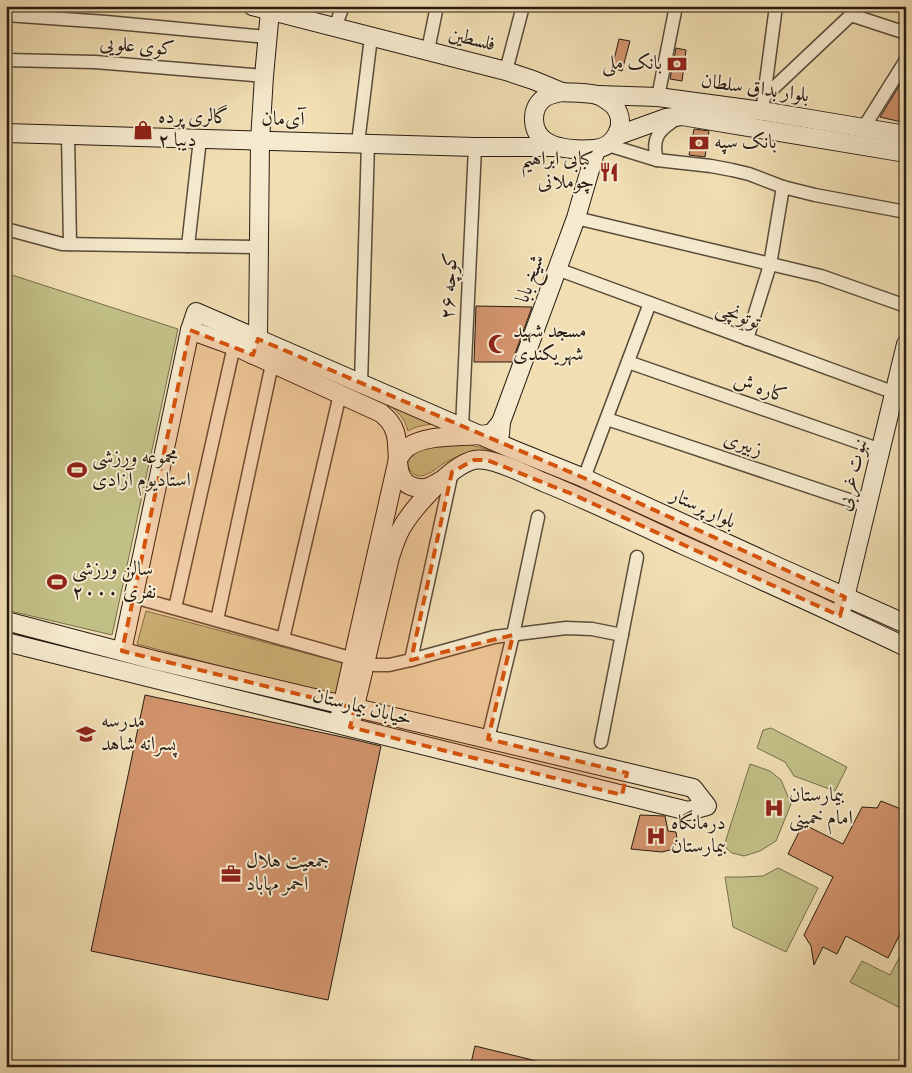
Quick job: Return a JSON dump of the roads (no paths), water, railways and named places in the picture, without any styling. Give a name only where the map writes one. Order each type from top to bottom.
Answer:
[{"type":"street","name":"فلسطین","points":[[252,6],[506,70],[562,92]]},
{"type":"street","points":[[335,28],[342,6]]},
{"type":"street","points":[[428,50],[437,6]]},
{"type":"street","points":[[506,70],[523,6]]},
{"type":"street","points":[[658,97],[676,6]]},
{"type":"street","points":[[763,104],[776,6]]},
{"type":"street","points":[[763,104],[861,6]]},
{"type":"street","points":[[255,347],[259,247],[260,141],[270,11]]},
{"type":"street","points":[[6,15],[106,22],[267,38]]},
{"type":"street","points":[[851,15],[906,33]]},
{"type":"street","points":[[361,384],[363,143],[371,36]]},
{"type":"street","name":"کوی علویی","points":[[6,60],[95,62],[264,76]]},
{"type":"street","points":[[864,127],[906,60]]},
{"type":"street","points":[[607,143],[620,127],[619,116],[615,108],[598,95],[562,92],[552,94],[543,99],[537,106],[534,117],[535,127],[539,135],[546,142],[558,147],[607,143],[666,118],[682,116],[906,153]]},
{"type":"street","name":"بلوار بداق سلطان","points":[[598,95],[763,104],[906,135]]},
{"type":"street","points":[[656,160],[654,142],[669,123],[682,116]]},
{"type":"street","name":"آی‌مان","points":[[6,133],[475,147],[558,147]]},
{"type":"street","points":[[68,135],[70,244]]},
{"type":"street","points":[[188,246],[200,139]]},
{"type":"street","points":[[607,143],[656,160],[732,170],[749,174],[783,187],[906,212]]},
{"type":"street","name":"شیخ بابا","points":[[501,422],[576,218],[607,143]]},
{"type":"street","name":"کوچه ۲۶","points":[[462,428],[475,147]]},
{"type":"street","points":[[747,339],[770,265],[783,187]]},
{"type":"street","points":[[576,218],[821,276],[906,306]]},
{"type":"street","points":[[6,229],[62,244],[259,247]]},
{"type":"street","name":"توتونچی","points":[[557,269],[900,395]]},
{"type":"street","points":[[584,478],[650,303]]},
{"type":"street","points":[[122,651],[190,330],[196,312],[255,347],[272,364],[340,394],[390,420],[396,433],[400,474],[404,482],[410,486],[426,488],[463,464],[474,460],[487,460],[500,464],[572,494],[906,647]]},
{"type":"street","points":[[190,330],[234,346],[255,347]]},
{"type":"street","name":"نبوت غربی","points":[[840,616],[880,450],[900,395],[906,344]]},
{"type":"street","points":[[175,608],[234,346]]},
{"type":"street","name":"بلوار پرستار","points":[[255,347],[361,384],[480,436],[584,478],[906,624]]},
{"type":"street","name":"کاره ش","points":[[628,362],[880,450]]},
{"type":"street","points":[[217,620],[272,364]]},
{"type":"street","points":[[284,639],[340,394]]},
{"type":"street","name":"زبیری","points":[[607,419],[867,506]]},
{"type":"street","points":[[344,725],[359,661],[398,459],[409,446],[423,440],[480,436],[493,432],[501,422]]},
{"type":"street","points":[[501,422],[501,439],[512,449]]},
{"type":"street","points":[[359,661],[395,542],[410,516],[446,476]]},
{"type":"street","points":[[411,660],[446,476]]},
{"type":"street","points":[[388,503],[395,498],[404,498],[411,506],[410,516]]},
{"type":"street","points":[[488,740],[513,636],[538,518]]},
{"type":"street","points":[[601,742],[637,557]]},
{"type":"street","points":[[134,597],[375,665],[389,665],[411,660],[494,637],[566,628],[592,629],[622,635]]},
{"type":"street","points":[[6,621],[488,740],[628,772],[622,795]]},
{"type":"street","name":"خیابان بیمارستان","points":[[6,642],[688,811],[707,806],[693,788],[628,772]]},
{"type":"place","name":"بانک ملی","points":[[677,64]]},
{"type":"place","name":"گالری پرده دیبا ۲","points":[[143,130]]},
{"type":"place","name":"بانک سپه","points":[[699,143]]},
{"type":"place","name":"کبابی ابراهیم چوملانی","points":[[609,172]]},
{"type":"place","name":"مسجد شهید شهریکندی","points":[[498,344]]},
{"type":"place","name":"مجموعه ورزشی استادیوم آزادی","points":[[77,470]]},
{"type":"place","name":"سالن ورزشی ۲۰۰۰ نفری","points":[[57,582]]},
{"type":"place","name":"مدرسه پسرانه شاهد","points":[[86,734]]},
{"type":"place","name":"بیمارستان امام خمینی","points":[[774,808]]},
{"type":"place","name":"درمانگاه بیمارستان","points":[[656,836]]},
{"type":"place","name":"جمعیت هلال احمر مهاباد","points":[[231,874]]}]
